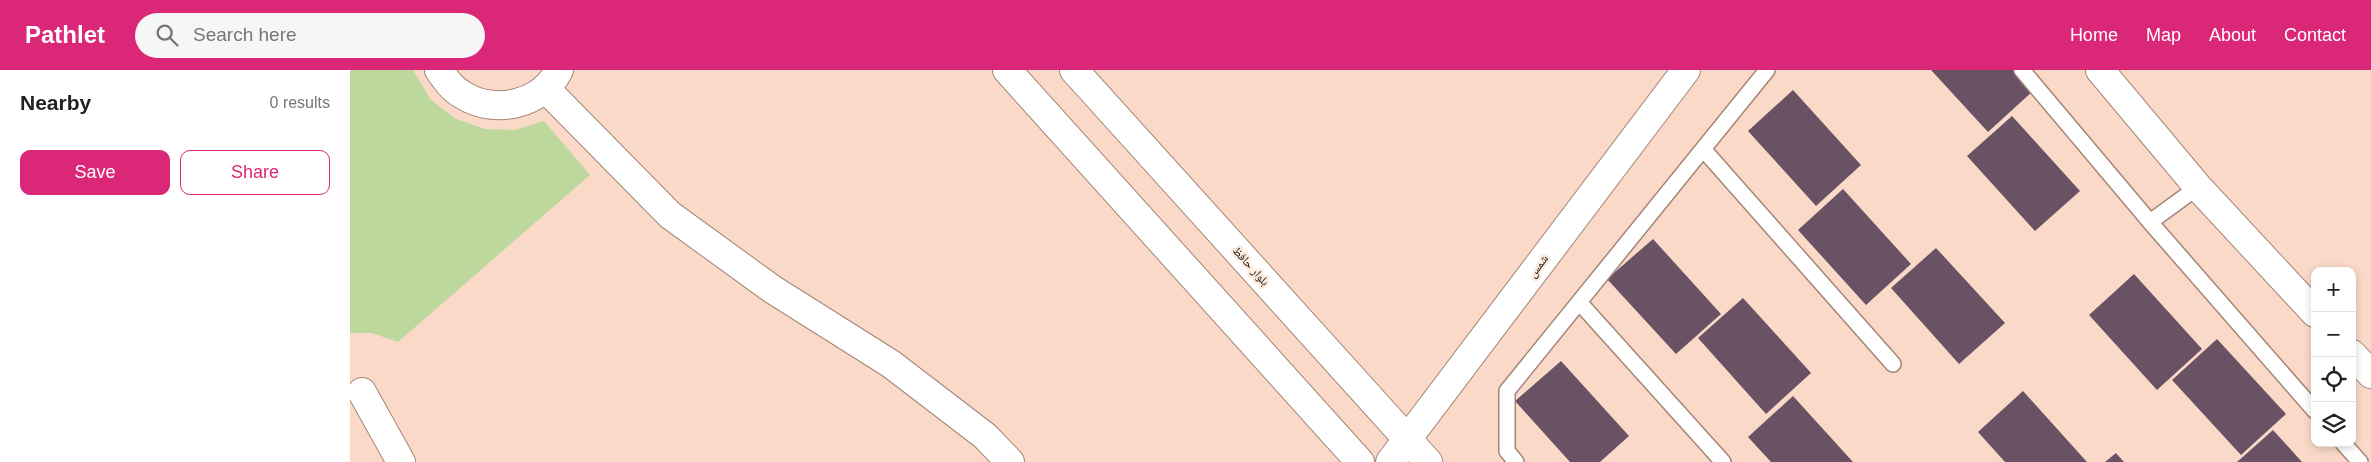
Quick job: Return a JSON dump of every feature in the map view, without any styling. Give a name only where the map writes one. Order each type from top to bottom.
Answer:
[{"type":"street","points":[[439,70],[456,90],[479,103],[496,106],[514,104],[531,98],[552,79],[670,215],[772,289],[892,364],[985,436],[1010,462]]},
{"type":"street","points":[[1007,70],[1360,462]]},
{"type":"street","name":"بلوار حافظ","points":[[1074,70],[1428,462]]},
{"type":"street","name":"شمس","points":[[1390,462],[1686,70]]},
{"type":"street","points":[[2100,70],[2198,187],[2314,312]]},
{"type":"street","points":[[2355,357],[2371,374]]},
{"type":"street","points":[[362,392],[401,462]]},
{"type":"lane","points":[[1516,462],[1507,451],[1507,391],[1767,70]]},
{"type":"lane","points":[[2022,70],[2150,222],[2311,406]]},
{"type":"lane","points":[[1704,149],[1894,364]]},
{"type":"lane","points":[[2150,222],[2198,187]]},
{"type":"lane","points":[[1579,302],[1723,462]]},
{"type":"lane","points":[[2347,447],[2360,462]]},
{"type":"green space","points":[[350,70],[413,70],[431,100],[456,119],[485,129],[515,130],[544,121],[590,175],[398,342],[372,333],[350,333]]},
{"type":"building","points":[[1931,70],[2013,70],[2033,91],[1988,132]]},
{"type":"building","points":[[1793,90],[1861,165],[1816,206],[1748,131]]},
{"type":"building","points":[[2012,116],[2080,191],[2035,231],[1967,156]]},
{"type":"building","points":[[1843,189],[1911,264],[1866,305],[1798,230]]},
{"type":"building","points":[[1653,239],[1721,314],[1676,354],[1607,279]]},
{"type":"building","points":[[1936,248],[2005,323],[1959,364],[1891,288]]},
{"type":"building","points":[[2134,274],[2202,349],[2157,390],[2089,315]]},
{"type":"building","points":[[1743,298],[1811,373],[1766,414],[1698,338]]},
{"type":"building","points":[[2217,339],[2286,414],[2241,455],[2172,380]]},
{"type":"building","points":[[1561,361],[1629,436],[1600,462],[1570,462],[1515,401]]},
{"type":"building","points":[[2023,391],[2087,462],[2005,462],[1978,432]]},
{"type":"building","points":[[1793,396],[1853,462],[1771,462],[1748,437]]},
{"type":"building","points":[[2273,430],[2302,462],[2237,462]]},
{"type":"building","points":[[2116,453],[2124,462],[2105,462]]}]
